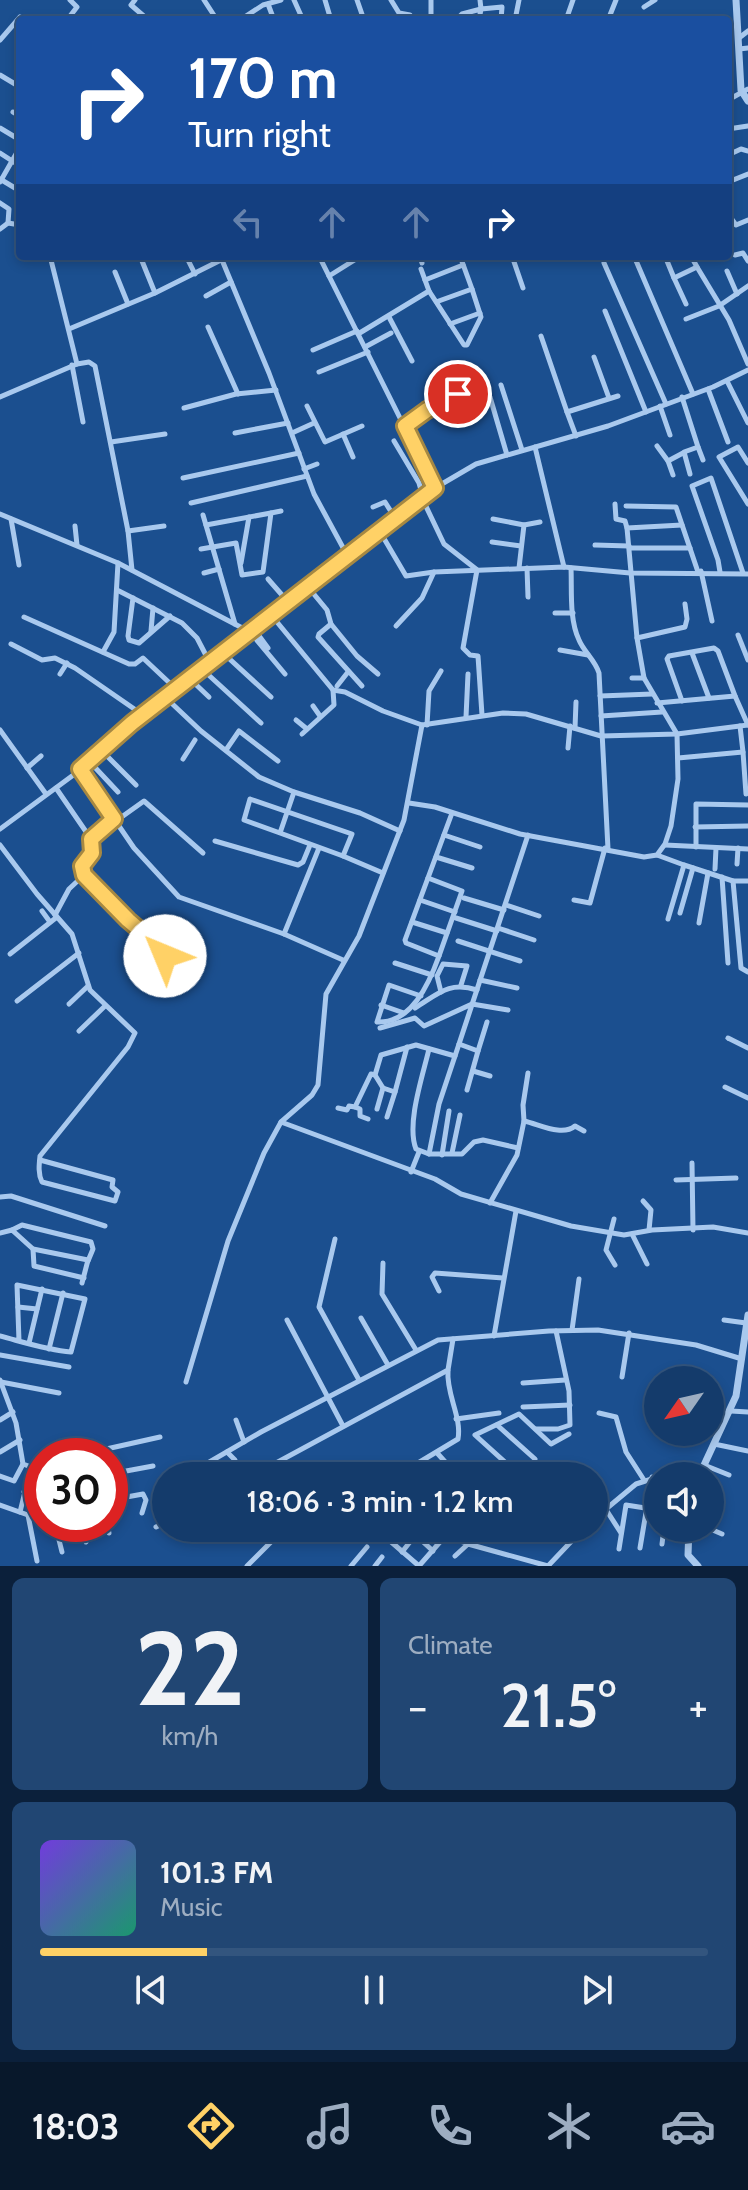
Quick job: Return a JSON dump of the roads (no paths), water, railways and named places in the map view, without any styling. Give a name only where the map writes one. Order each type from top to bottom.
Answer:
[{"type":"street","points":[[70,0],[77,7],[70,16]]},
{"type":"street","points":[[135,0],[131,5],[144,16]]},
{"type":"street","points":[[251,0],[256,9]]},
{"type":"street","points":[[246,16],[281,0]]},
{"type":"street","points":[[391,0],[399,13],[410,15]]},
{"type":"street","points":[[480,0],[480,16]]},
{"type":"street","points":[[519,0],[526,0]]},
{"type":"street","points":[[644,7],[655,0]]},
{"type":"street","points":[[736,0],[739,38],[744,49],[746,95]]},
{"type":"street","points":[[268,4],[272,16]]},
{"type":"street","points":[[460,16],[501,6],[502,16]]},
{"type":"street","points":[[0,40],[16,22]]},
{"type":"street","points":[[739,38],[748,31]]},
{"type":"street","points":[[0,153],[16,164]]},
{"type":"street","points":[[0,180],[16,154]]},
{"type":"street","points":[[0,203],[9,209],[8,223]]},
{"type":"street","points":[[0,229],[8,223],[16,224]]},
{"type":"street","points":[[735,255],[743,253],[748,261]]},
{"type":"street","points":[[51,260],[69,329],[83,422]]},
{"type":"street","points":[[142,260],[155,293]]},
{"type":"street","points":[[188,260],[195,274]]},
{"type":"street","points":[[69,329],[155,293],[222,260],[276,390],[314,494],[347,555]]},
{"type":"street","points":[[321,260],[435,488]]},
{"type":"street","points":[[329,276],[355,260]]},
{"type":"street","points":[[421,263],[429,291],[466,346],[481,318],[461,260]]},
{"type":"street","points":[[513,260],[523,288]]},
{"type":"street","points":[[636,260],[693,394]]},
{"type":"street","points":[[667,260],[686,304]]},
{"type":"street","points":[[0,829],[435,488],[476,464],[576,436],[646,412],[708,389],[748,367],[729,320],[693,260]]},
{"type":"street","points":[[604,263],[663,405],[670,435]]},
{"type":"street","points":[[425,280],[463,265]]},
{"type":"street","points":[[674,278],[697,267]]},
{"type":"street","points":[[727,271],[737,294]]},
{"type":"street","points":[[115,272],[128,305]]},
{"type":"street","points":[[206,296],[231,282]]},
{"type":"street","points":[[686,319],[719,306],[748,286]]},
{"type":"street","points":[[436,302],[472,289]]},
{"type":"street","points":[[313,350],[389,317],[429,291]]},
{"type":"street","points":[[605,311],[646,412]]},
{"type":"street","points":[[450,324],[480,313]]},
{"type":"street","points":[[389,317],[412,361]]},
{"type":"street","points":[[208,327],[238,394]]},
{"type":"street","points":[[319,372],[366,350],[391,333]]},
{"type":"street","points":[[541,336],[576,436]]},
{"type":"street","points":[[594,357],[609,398]]},
{"type":"street","points":[[0,406],[0,396],[74,365],[89,362],[95,366],[128,531],[132,570]]},
{"type":"street","points":[[727,380],[748,423]]},
{"type":"street","points":[[501,385],[522,450]]},
{"type":"street","points":[[708,389],[728,442]]},
{"type":"street","points":[[184,408],[238,394],[276,390]]},
{"type":"street","points":[[405,426],[458,394]]},
{"type":"street","points":[[567,412],[618,396]]},
{"type":"street","points":[[490,397],[507,455]]},
{"type":"street","points":[[682,397],[703,460]]},
{"type":"street","points":[[307,406],[325,442],[362,426]]},
{"type":"street","points":[[235,433],[288,423]]},
{"type":"street","points":[[292,433],[314,423]]},
{"type":"street","points":[[111,442],[165,434]]},
{"type":"street","points":[[343,434],[353,457]]},
{"type":"street","points":[[394,441],[419,483],[437,532],[460,558],[477,570]]},
{"type":"street","points":[[657,446],[673,475]]},
{"type":"street","points":[[535,447],[564,567]]},
{"type":"street","points":[[668,461],[698,447]]},
{"type":"street","points":[[747,501],[719,457],[738,447],[748,463]]},
{"type":"street","points":[[684,452],[690,474]]},
{"type":"street","points":[[183,478],[299,453]]},
{"type":"street","points":[[304,469],[317,464]]},
{"type":"street","points":[[191,503],[307,476]]},
{"type":"street","points":[[379,530],[406,576],[434,572],[564,567],[632,572],[745,573],[711,478],[692,486],[720,572]]},
{"type":"street","points":[[373,507],[385,502],[395,518]]},
{"type":"street","points":[[615,504],[616,519],[625,521],[627,528],[637,638],[644,678],[677,734],[678,779],[671,826],[665,844],[657,855]]},
{"type":"street","points":[[626,506],[673,505],[699,572],[712,621]]},
{"type":"street","points":[[206,525],[281,511]]},
{"type":"street","points":[[236,543],[243,576],[265,570],[271,513]]},
{"type":"street","points":[[0,514],[118,563],[252,631],[268,648]]},
{"type":"street","points":[[203,515],[235,625]]},
{"type":"street","points":[[240,569],[249,517]]},
{"type":"street","points":[[11,518],[19,565]]},
{"type":"street","points":[[493,519],[524,525],[540,522]]},
{"type":"street","points":[[519,568],[524,525]]},
{"type":"street","points":[[627,528],[682,525]]},
{"type":"street","points":[[75,526],[77,545]]},
{"type":"street","points":[[128,531],[164,526]]},
{"type":"street","points":[[201,549],[245,541]]},
{"type":"street","points":[[492,542],[521,546]]},
{"type":"street","points":[[595,545],[690,548]]},
{"type":"street","points":[[103,652],[114,632],[118,563]]},
{"type":"street","points":[[527,568],[528,597]]},
{"type":"street","points":[[571,568],[574,628],[599,673],[607,848],[590,903],[574,900]]},
{"type":"street","points":[[204,573],[219,569]]},
{"type":"street","points":[[477,570],[463,648],[470,655],[478,656],[482,715]]},
{"type":"street","points":[[396,626],[422,598],[434,572]]},
{"type":"street","points":[[268,579],[289,603]]},
{"type":"street","points":[[308,587],[327,610],[331,624],[357,656],[378,674]]},
{"type":"street","points":[[117,590],[170,616],[192,632],[210,663]]},
{"type":"street","points":[[133,598],[129,640],[139,643],[170,616]]},
{"type":"street","points":[[637,638],[685,627],[685,604]]},
{"type":"street","points":[[151,632],[153,608]]},
{"type":"street","points":[[555,613],[573,613]]},
{"type":"street","points":[[272,616],[335,688],[395,716],[425,725],[482,715],[526,714],[601,736],[677,734],[748,725],[717,649],[669,656],[667,659],[682,701]]},
{"type":"street","points":[[24,617],[129,664],[143,658],[176,689]]},
{"type":"street","points":[[331,624],[318,637],[362,686]]},
{"type":"street","points":[[252,631],[285,674]]},
{"type":"street","points":[[738,635],[748,660]]},
{"type":"street","points":[[11,644],[42,660],[55,658],[67,663],[143,715]]},
{"type":"street","points":[[560,650],[589,655]]},
{"type":"street","points":[[223,653],[271,697]]},
{"type":"street","points":[[692,653],[709,698]]},
{"type":"street","points":[[60,674],[67,663]]},
{"type":"street","points":[[202,669],[261,723]]},
{"type":"street","points":[[186,1382],[228,1241],[264,1153],[281,1122],[312,1095],[318,1085],[326,994],[359,936],[400,831],[409,803],[413,765],[425,725],[429,691],[441,671]]},
{"type":"street","points":[[296,720],[304,731],[335,704],[335,688],[348,672]]},
{"type":"street","points":[[466,717],[468,674]]},
{"type":"street","points":[[189,678],[209,697]]},
{"type":"street","points":[[632,678],[644,678]]},
{"type":"street","points":[[600,696],[652,694]]},
{"type":"street","points":[[657,703],[735,696]]},
{"type":"street","points":[[165,697],[198,736],[226,750],[259,777],[400,831]]},
{"type":"street","points":[[568,748],[576,702]]},
{"type":"street","points":[[313,706],[320,716]]},
{"type":"street","points":[[601,716],[662,712]]},
{"type":"street","points":[[740,726],[746,794]]},
{"type":"street","points":[[0,730],[46,794]]},
{"type":"street","points":[[226,750],[239,731],[278,761]]},
{"type":"street","points":[[183,759],[198,736]]},
{"type":"street","points":[[101,750],[136,785]]},
{"type":"street","points":[[678,758],[743,752]]},
{"type":"street","points":[[27,768],[41,756]]},
{"type":"street","points":[[89,761],[118,792]]},
{"type":"street","points":[[80,769],[134,848],[179,897],[284,934],[343,960]]},
{"type":"street","points":[[56,788],[91,839],[92,853],[82,866],[84,875],[164,952],[164,959],[151,976]]},
{"type":"street","points":[[280,833],[294,792]]},
{"type":"street","points":[[343,856],[352,834],[250,799],[244,815],[246,821],[383,873]]},
{"type":"street","points":[[91,839],[144,801],[203,853]]},
{"type":"street","points":[[409,803],[528,835],[644,857],[657,855],[733,881],[748,881]]},
{"type":"street","points":[[696,847],[697,804],[748,805]]},
{"type":"street","points":[[439,956],[406,943],[452,813]]},
{"type":"street","points":[[695,827],[748,826]]},
{"type":"street","points":[[444,835],[480,847]]},
{"type":"street","points":[[429,1154],[439,1104],[528,835]]},
{"type":"street","points":[[215,841],[296,865],[309,857]]},
{"type":"street","points":[[665,844],[748,849]]},
{"type":"street","points":[[0,845],[72,934],[88,986],[105,1006],[134,1030],[135,1035],[45,1148],[40,1160],[42,1182],[115,1201],[118,1192],[112,1187],[113,1180],[40,1160]]},
{"type":"street","points":[[284,934],[314,847]]},
{"type":"street","points":[[715,869],[716,848]]},
{"type":"street","points":[[737,864],[738,848]]},
{"type":"street","points":[[436,857],[472,868]]},
{"type":"street","points":[[668,919],[684,865]]},
{"type":"street","points":[[680,913],[693,868]]},
{"type":"street","points":[[699,923],[708,873]]},
{"type":"street","points":[[10,954],[56,916],[69,889],[84,875]]},
{"type":"street","points":[[722,877],[728,963]]},
{"type":"street","points":[[421,996],[389,985],[376,1020],[378,1023],[399,1017],[421,996],[455,915],[462,891],[428,878]]},
{"type":"street","points":[[733,881],[741,968],[748,972]]},
{"type":"street","points":[[464,898],[539,916]]},
{"type":"street","points":[[420,900],[497,930],[534,940]]},
{"type":"street","points":[[42,911],[50,922]]},
{"type":"street","points":[[723,915],[736,914]]},
{"type":"street","points":[[412,922],[447,933]]},
{"type":"street","points":[[458,941],[520,961]]},
{"type":"street","points":[[17,1001],[79,953]]},
{"type":"street","points":[[395,963],[432,975]]},
{"type":"street","points":[[441,992],[437,976],[443,964],[467,966],[461,985]]},
{"type":"street","points":[[480,980],[517,988]]},
{"type":"street","points":[[437,984],[451,987]]},
{"type":"street","points":[[415,1008],[451,987],[461,985],[477,990]]},
{"type":"street","points":[[69,1004],[88,986]]},
{"type":"street","points":[[380,1028],[415,1018],[424,1026],[472,1004],[508,1010]]},
{"type":"street","points":[[381,1005],[404,1013]]},
{"type":"street","points":[[79,1031],[105,1006]]},
{"type":"street","points":[[467,1090],[487,1022]]},
{"type":"street","points":[[728,1038],[748,1048]]},
{"type":"street","points":[[459,1044],[478,1051]]},
{"type":"street","points":[[395,1092],[383,1088],[375,1075],[381,1055],[416,1045],[455,1056]]},
{"type":"street","points":[[387,1117],[407,1047]]},
{"type":"street","points":[[429,1049],[417,1099],[413,1133],[413,1143],[419,1152],[462,1154],[474,1142],[483,1140],[518,1148]]},
{"type":"street","points":[[473,1071],[490,1076]]},
{"type":"street","points":[[490,1203],[512,1167],[518,1148],[528,1073]]},
{"type":"street","points":[[355,1107],[371,1074],[375,1075]]},
{"type":"street","points":[[725,1087],[748,1098]]},
{"type":"street","points":[[377,1109],[383,1088]]},
{"type":"street","points":[[347,1110],[349,1106],[360,1109],[360,1116]]},
{"type":"street","points":[[338,1108],[368,1119]]},
{"type":"street","points":[[442,1155],[449,1111]]},
{"type":"street","points":[[452,1153],[460,1115]]},
{"type":"street","points":[[524,1121],[562,1131],[569,1131],[575,1126],[584,1131]]},
{"type":"street","points":[[281,1122],[435,1179],[461,1194],[610,1234],[720,1227],[747,1233],[748,1225]]},
{"type":"street","points":[[411,1172],[419,1152]]},
{"type":"street","points":[[692,1163],[693,1230]]},
{"type":"street","points":[[676,1180],[736,1178]]},
{"type":"street","points":[[0,1197],[11,1196],[105,1226]]},
{"type":"street","points":[[643,1201],[651,1210],[649,1230]]},
{"type":"street","points":[[494,1336],[516,1211]]},
{"type":"street","points":[[614,1219],[606,1252],[615,1265]]},
{"type":"street","points":[[0,1233],[22,1225],[91,1242],[93,1249],[83,1280],[34,1266],[33,1249]]},
{"type":"street","points":[[12,1230],[33,1249],[88,1261]]},
{"type":"street","points":[[632,1234],[647,1264]]},
{"type":"street","points":[[335,1239],[319,1307],[359,1380]]},
{"type":"street","points":[[383,1263],[382,1294],[416,1350]]},
{"type":"street","points":[[439,1291],[432,1277],[435,1273],[503,1278]]},
{"type":"street","points":[[572,1330],[579,1279]]},
{"type":"street","points":[[0,1336],[49,1349],[72,1351],[86,1301],[83,1297],[16,1285],[19,1341]]},
{"type":"street","points":[[29,1343],[42,1289]]},
{"type":"street","points":[[49,1349],[63,1293]]},
{"type":"street","points":[[18,1307],[37,1309]]},
{"type":"street","points":[[361,1318],[388,1365]]},
{"type":"street","points":[[724,1320],[747,1319],[742,1359],[744,1382],[724,1425]]},
{"type":"street","points":[[287,1320],[343,1426]]},
{"type":"street","points":[[210,1462],[434,1341],[572,1330],[629,1333],[696,1345],[742,1359]]},
{"type":"street","points":[[535,1429],[558,1429],[570,1425],[570,1405],[556,1331]]},
{"type":"street","points":[[622,1377],[629,1333]]},
{"type":"street","points":[[423,1462],[458,1439],[448,1388],[453,1339]]},
{"type":"street","points":[[0,1355],[69,1367]]},
{"type":"street","points":[[277,1462],[448,1370]]},
{"type":"street","points":[[523,1383],[565,1380]]},
{"type":"street","points":[[0,1381],[59,1393]]},
{"type":"street","points":[[0,1381],[13,1412],[23,1464],[14,1481],[0,1476]]},
{"type":"street","points":[[523,1407],[570,1405]]},
{"type":"street","points":[[731,1411],[748,1412]]},
{"type":"street","points":[[0,1420],[13,1412]]},
{"type":"street","points":[[456,1419],[499,1413]]},
{"type":"street","points":[[599,1413],[616,1417],[626,1452],[644,1480],[608,1506]]},
{"type":"street","points":[[505,1462],[475,1435],[519,1414],[551,1444],[569,1434]]},
{"type":"street","points":[[236,1420],[244,1442]]},
{"type":"street","points":[[497,1424],[535,1459]]},
{"type":"street","points":[[128,1445],[160,1437]]},
{"type":"street","points":[[0,1452],[20,1440]]},
{"type":"street","points":[[724,1446],[748,1451]]},
{"type":"street","points":[[227,1452],[235,1460]]},
{"type":"street","points":[[438,1454],[445,1462]]},
{"type":"street","points":[[128,1471],[152,1466]]},
{"type":"street","points":[[724,1473],[729,1475]]},
{"type":"street","points":[[619,1549],[628,1490]]},
{"type":"street","points":[[20,1512],[24,1492]]},
{"type":"street","points":[[128,1496],[143,1494],[146,1500],[142,1513]]},
{"type":"street","points":[[0,1505],[24,1514]]},
{"type":"street","points":[[626,1505],[644,1508]]},
{"type":"street","points":[[608,1513],[622,1534]]},
{"type":"street","points":[[640,1548],[644,1526]]},
{"type":"street","points":[[33,1542],[37,1561]]},
{"type":"street","points":[[60,1542],[62,1552]]},
{"type":"street","points":[[247,1566],[270,1542]]},
{"type":"street","points":[[390,1542],[420,1566],[440,1542]]},
{"type":"street","points":[[402,1553],[410,1542]]},
{"type":"street","points":[[427,1542],[433,1551]]},
{"type":"street","points":[[462,1542],[548,1566],[570,1542]]},
{"type":"street","points":[[685,1566],[688,1542]]},
{"type":"street","points":[[455,1556],[468,1544]]},
{"type":"street","points":[[351,1566],[367,1547]]},
{"type":"street","points":[[688,1555],[698,1566]]},
{"type":"street","points":[[375,1566],[382,1557]]}]
